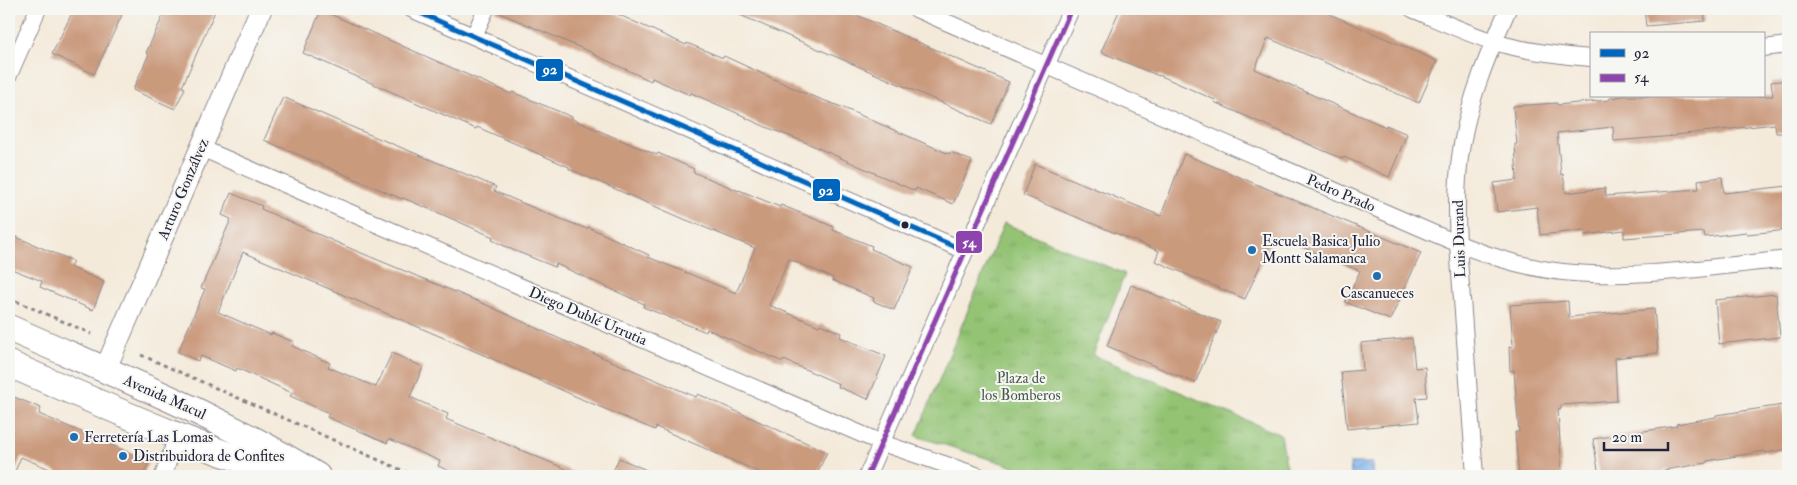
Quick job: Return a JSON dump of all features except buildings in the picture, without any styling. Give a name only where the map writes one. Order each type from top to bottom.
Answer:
[{"type":"main road","name":"Avenida Macul","points":[[9,328],[246,435],[317,476]]},
{"type":"main road","name":"Avenida Macul","points":[[9,364],[177,437],[292,476]]},
{"type":"street","points":[[9,75],[38,9]]},
{"type":"street","name":"Arturo Gonzálvez","points":[[105,370],[261,9]]},
{"type":"street","points":[[411,9],[965,251]]},
{"type":"street","points":[[474,36],[486,9]]},
{"type":"street","name":"Pedro Prado","points":[[916,9],[1458,244],[1492,257],[1527,266],[1589,274],[1643,274],[1788,259]]},
{"type":"street","points":[[867,476],[1071,9]]},
{"type":"street","points":[[1412,9],[1493,42],[1590,58]]},
{"type":"street","name":"Luis Durand","points":[[1475,476],[1458,244],[1457,198],[1461,145],[1468,112],[1493,42],[1508,9]]},
{"type":"street","points":[[1764,48],[1788,45]]},
{"type":"street","name":"Diego Dublé Urrutia","points":[[200,148],[882,443],[979,476]]},
{"type":"street","points":[[163,476],[177,437]]},
{"type":"path","points":[[9,298],[92,334]]},
{"type":"path","points":[[141,356],[415,476]]},
{"type":"green space","name":"Plaza de los Bomberos","points":[[1004,223],[1125,274],[1093,355],[1281,435],[1288,476],[1044,476],[916,436]]},
{"type":"water","points":[[1350,463],[1372,463],[1373,476],[1351,476]]},
{"type":"transit line","name":"92","points":[[411,9],[965,251]]},
{"type":"transit line","name":"54","points":[[867,476],[1071,9]]},
{"type":"place","name":"Escuela Basica Julio Montt Salamanca","points":[[1252,250]]},
{"type":"place","name":"Cascanueces","points":[[1377,276]]},
{"type":"place","name":"Ferretería Las Lomas","points":[[74,437]]},
{"type":"place","name":"Distribuidora de Confites","points":[[123,456]]}]
